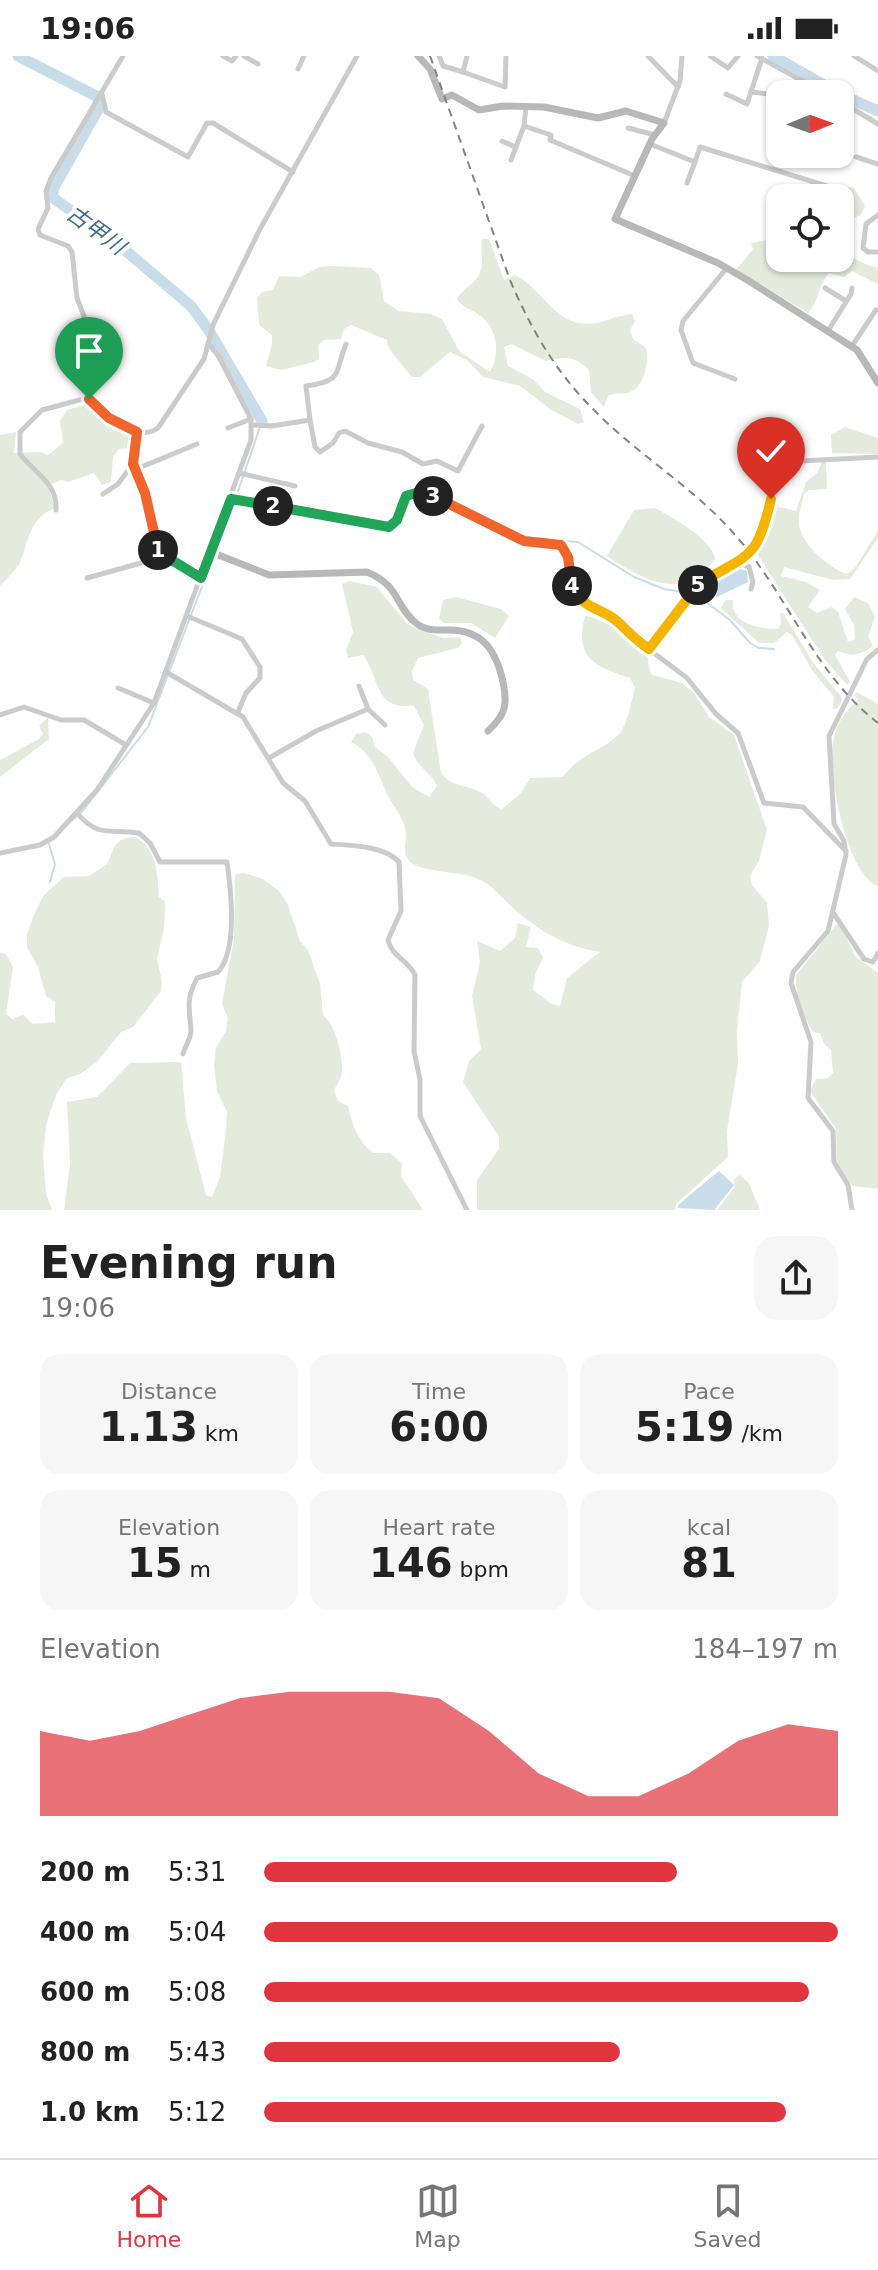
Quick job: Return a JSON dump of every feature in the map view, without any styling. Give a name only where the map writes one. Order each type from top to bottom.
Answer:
[{"type":"main road","points":[[418,56],[430,69],[442,99],[452,95],[462,104],[479,110],[526,107],[563,109],[598,118],[607,112],[626,111],[664,123],[650,144],[615,219],[726,269],[828,331],[852,346],[878,383]]},
{"type":"main road","points":[[211,552],[269,575],[367,572],[381,578],[395,590],[418,625],[437,630],[467,630],[486,641],[498,664],[507,703],[504,716],[488,731]]},
{"type":"street","points":[[89,399],[102,363],[77,298],[72,252],[68,246],[40,235],[38,229],[48,208],[47,186],[123,56]]},
{"type":"street","points":[[223,56],[232,61],[236,56]]},
{"type":"street","points":[[244,56],[258,64]]},
{"type":"street","points":[[298,69],[304,56]]},
{"type":"street","points":[[89,399],[109,418],[137,432],[151,433],[158,428],[204,359],[213,325],[260,229],[357,56]]},
{"type":"street","points":[[439,56],[443,66],[505,87],[506,56]]},
{"type":"street","points":[[463,72],[467,56]]},
{"type":"street","points":[[648,56],[678,87]]},
{"type":"street","points":[[664,123],[678,87],[682,56]]},
{"type":"street","points":[[710,56],[728,68],[738,56]]},
{"type":"street","points":[[854,56],[878,71]]},
{"type":"street","points":[[726,94],[747,104],[760,57],[801,80]]},
{"type":"street","points":[[752,92],[766,94]]},
{"type":"street","points":[[102,94],[106,112],[188,157],[207,123],[213,123],[293,172]]},
{"type":"street","points":[[511,160],[524,126],[526,107]]},
{"type":"street","points":[[854,109],[878,124]]},
{"type":"street","points":[[524,126],[551,135],[550,140],[606,159],[635,176]]},
{"type":"street","points":[[628,128],[655,135]]},
{"type":"street","points":[[502,141],[515,147]]},
{"type":"street","points":[[650,144],[695,162]]},
{"type":"street","points":[[687,183],[700,147],[820,184]]},
{"type":"street","points":[[856,157],[878,164]]},
{"type":"street","points":[[878,215],[866,224],[863,248],[868,252],[878,252]]},
{"type":"street","points":[[726,269],[683,321],[681,330],[693,363],[735,379]]},
{"type":"street","points":[[825,288],[846,301]]},
{"type":"street","points":[[828,331],[852,288]]},
{"type":"street","points":[[852,346],[876,310]]},
{"type":"street","points":[[0,853],[49,841],[97,790],[154,703],[231,499],[252,422],[219,357],[208,343]]},
{"type":"street","points":[[346,344],[338,375],[326,383],[306,386],[315,447],[320,452],[345,431],[368,443],[402,452],[423,464],[437,461],[458,471],[482,426]]},
{"type":"street","points":[[56,510],[56,499],[50,485],[20,454],[20,432],[42,410],[89,399]]},
{"type":"street","points":[[228,428],[252,422],[272,426],[310,420]]},
{"type":"street","points":[[137,432],[133,467],[145,493],[159,558]]},
{"type":"street","points":[[103,494],[118,484],[133,467],[197,444]]},
{"type":"street","points":[[649,649],[697,585],[729,565],[740,563],[757,545],[769,508],[772,483],[782,462],[878,457]]},
{"type":"street","points":[[239,473],[295,486]]},
{"type":"street","points":[[231,499],[389,527],[397,520],[406,496],[413,492],[442,499],[524,541],[561,545],[568,557],[569,579],[584,604],[618,622],[626,632],[687,678],[716,714],[738,733],[764,803],[803,807],[846,851]]},
{"type":"street","points":[[748,557],[753,582],[751,589]]},
{"type":"street","points":[[87,578],[159,558],[175,562],[201,578]]},
{"type":"street","points":[[740,563],[749,567]]},
{"type":"street","points":[[187,616],[239,637],[260,667],[260,678],[243,697],[238,712]]},
{"type":"street","points":[[852,1210],[848,1185],[834,1162],[833,1131],[808,1098],[811,1042],[791,983],[793,972],[828,931],[846,851],[834,824],[829,736],[867,659],[878,650]]},
{"type":"street","points":[[166,672],[238,712],[283,783],[305,801],[331,844],[378,851],[399,862],[401,911],[388,940],[392,952],[410,966],[415,975],[414,1051],[420,1080],[420,1116],[467,1210]]},
{"type":"street","points":[[359,686],[368,709],[385,725]]},
{"type":"street","points":[[118,688],[154,703]]},
{"type":"street","points":[[0,715],[24,707],[61,720],[84,720],[126,745]]},
{"type":"street","points":[[269,758],[316,731],[368,709]]},
{"type":"street","points":[[77,813],[93,829],[112,834],[139,833],[150,843],[160,862],[227,862],[231,930],[227,958],[218,972],[197,978],[187,1003],[190,1035],[183,1054]]},
{"type":"street","points":[[833,913],[864,959],[873,962],[878,953]]},
{"type":"green space","points":[[854,188],[865,206],[861,215],[854,218]]},
{"type":"green space","points":[[482,239],[489,239],[504,280],[515,275],[566,318],[588,324],[632,314],[635,321],[630,330],[633,339],[646,348],[647,354],[646,368],[638,387],[627,393],[608,396],[604,407],[591,392],[589,370],[579,362],[564,358],[546,361],[511,344],[504,347],[508,366],[534,380],[545,392],[580,409],[584,422],[578,424],[550,409],[520,386],[483,377],[467,360],[450,352],[420,377],[412,377],[389,349],[387,340],[351,325],[344,329],[341,339],[324,340],[318,345],[319,359],[314,362],[281,370],[266,366],[272,335],[259,325],[257,298],[262,292],[273,290],[279,276],[301,277],[319,267],[331,266],[371,268],[379,275],[384,301],[399,311],[431,314],[442,319],[459,351],[490,372],[496,351],[492,330],[483,318],[457,299],[479,274]]},
{"type":"green space","points":[[766,240],[766,272],[851,272],[844,277],[829,273],[808,313],[736,270],[753,249],[751,243]]},
{"type":"green space","points":[[854,258],[878,268],[878,284],[854,272]]},
{"type":"green space","points":[[84,405],[126,433],[130,439],[129,448],[119,449],[113,457],[111,482],[102,485],[94,473],[48,486],[55,508],[35,523],[19,563],[0,586],[0,435],[16,432],[14,453],[40,452],[48,455],[63,443],[60,421],[67,410]]},
{"type":"green space","points":[[845,427],[878,438],[878,454],[832,453],[831,435]]},
{"type":"green space","points":[[822,462],[826,462],[827,489],[809,490],[804,494],[800,509],[799,525],[805,540],[825,561],[847,574],[855,568],[878,531],[878,538],[850,579],[833,580],[784,567],[781,576],[806,582],[820,590],[808,607],[817,613],[832,607],[838,612],[848,642],[855,639],[854,625],[845,609],[854,597],[868,603],[875,617],[868,636],[873,646],[856,654],[838,651],[835,655],[850,682],[847,685],[823,657],[756,552],[774,501],[778,499],[779,507],[796,511],[806,482],[817,473]]},
{"type":"green space","points":[[655,508],[690,529],[712,551],[715,559],[691,581],[677,584],[650,580],[607,556],[634,510]]},
{"type":"green space","points":[[349,581],[377,587],[408,625],[443,638],[460,637],[462,643],[458,648],[418,658],[412,671],[413,680],[428,689],[441,773],[455,784],[482,793],[499,808],[502,809],[521,793],[530,778],[563,777],[577,762],[611,741],[624,725],[635,688],[630,678],[597,664],[585,651],[582,630],[585,616],[609,625],[634,640],[645,651],[652,675],[682,683],[694,693],[709,717],[734,735],[767,830],[759,861],[750,876],[752,885],[767,903],[769,926],[760,961],[742,982],[737,1032],[738,1064],[727,1131],[728,1157],[676,1204],[675,1210],[477,1210],[477,1180],[499,1149],[499,1137],[463,1082],[469,1061],[481,1049],[472,996],[480,962],[477,941],[500,951],[515,938],[518,923],[531,927],[526,947],[538,948],[543,958],[535,974],[533,990],[550,1003],[560,1006],[567,978],[600,952],[562,941],[540,928],[481,880],[419,866],[407,858],[402,819],[370,759],[351,742],[356,734],[366,732],[372,737],[375,747],[388,757],[412,787],[429,797],[437,786],[413,753],[424,725],[414,706],[401,706],[385,698],[363,655],[348,658],[346,650],[353,632],[342,584]]},
{"type":"green space","points":[[456,597],[501,609],[509,616],[495,638],[471,623],[444,623],[439,619],[443,600]]},
{"type":"green space","points":[[726,600],[733,600],[733,608],[741,620],[763,628],[778,629],[780,613],[783,613],[814,664],[840,695],[842,700],[838,708],[833,709],[834,697],[812,670],[792,635],[787,632],[774,643],[759,643],[721,608]]},
{"type":"green space","points":[[857,692],[878,704],[878,886],[867,878],[849,844],[833,776],[835,735],[842,718],[858,700],[854,695]]},
{"type":"green space","points":[[48,718],[49,739],[0,777],[0,760],[39,739],[43,734],[39,725]]},
{"type":"green space","points":[[135,837],[152,855],[159,897],[165,902],[164,928],[157,959],[161,991],[133,1027],[121,1032],[97,1062],[66,1079],[56,1095],[46,1125],[43,1154],[46,1194],[52,1210],[0,1210],[0,953],[6,954],[13,967],[6,1014],[12,1019],[23,1015],[33,1024],[55,1022],[55,1002],[46,996],[38,967],[27,947],[27,934],[36,910],[44,895],[64,877],[89,876],[107,864],[119,842]]},
{"type":"green space","points":[[244,873],[263,879],[280,892],[288,905],[300,941],[308,950],[320,984],[323,1015],[332,1026],[340,1050],[342,1074],[334,1091],[338,1101],[348,1106],[356,1132],[373,1153],[390,1153],[402,1163],[401,1176],[423,1210],[64,1210],[70,1163],[67,1102],[97,1097],[130,1063],[181,1062],[186,1118],[206,1195],[212,1197],[220,1177],[227,1112],[217,1091],[214,1065],[216,1048],[226,1031],[228,1018],[222,1004],[234,939],[235,874]]},
{"type":"green space","points":[[837,924],[841,926],[855,956],[878,973],[878,1189],[853,1186],[840,1171],[836,1129],[810,1091],[816,1079],[828,1078],[833,1073],[831,1050],[824,1044],[820,1033],[813,1032],[806,1019],[798,997],[796,975]]},
{"type":"green space","points":[[740,1175],[749,1183],[760,1210],[717,1210],[734,1188],[734,1179]]},
{"type":"water","points":[[733,567],[747,571],[748,582],[717,597],[706,589]]},
{"type":"water","points":[[719,1171],[734,1185],[714,1210],[678,1208],[678,1205]]},
{"type":"waterway","name":"古甲川","points":[[18,56],[98,97],[100,106],[53,189],[53,198],[113,240],[191,306],[262,421]]},
{"type":"waterway","points":[[773,56],[815,80]]},
{"type":"waterway","points":[[854,100],[878,111]]},
{"type":"waterway","points":[[236,497],[262,421]]},
{"type":"waterway","points":[[236,496],[388,523],[394,518],[403,492],[419,489],[426,492]]},
{"type":"waterway","points":[[81,813],[148,727],[234,503]]},
{"type":"waterway","points":[[469,508],[516,534]]},
{"type":"waterway","points":[[529,539],[578,542],[634,577],[664,589],[695,594],[730,620],[750,643],[759,648],[774,649]]},
{"type":"waterway","points":[[66,825],[76,817]]},
{"type":"waterway","points":[[48,841],[55,864],[50,882]]},
{"type":"railway","points":[[430,56],[510,280],[536,333],[557,366],[612,427],[703,503],[736,536],[836,681],[878,723]]},
{"type":"route","points":[[89,399],[109,418],[137,432],[132,452],[133,464],[145,493],[159,558],[175,562],[196,576],[201,578],[231,499],[389,527],[397,520],[406,496],[419,492],[455,505],[524,541],[561,545],[568,557],[569,579],[578,597],[584,604],[618,622],[649,649],[697,585],[729,565],[740,563],[753,552],[771,499]]}]
